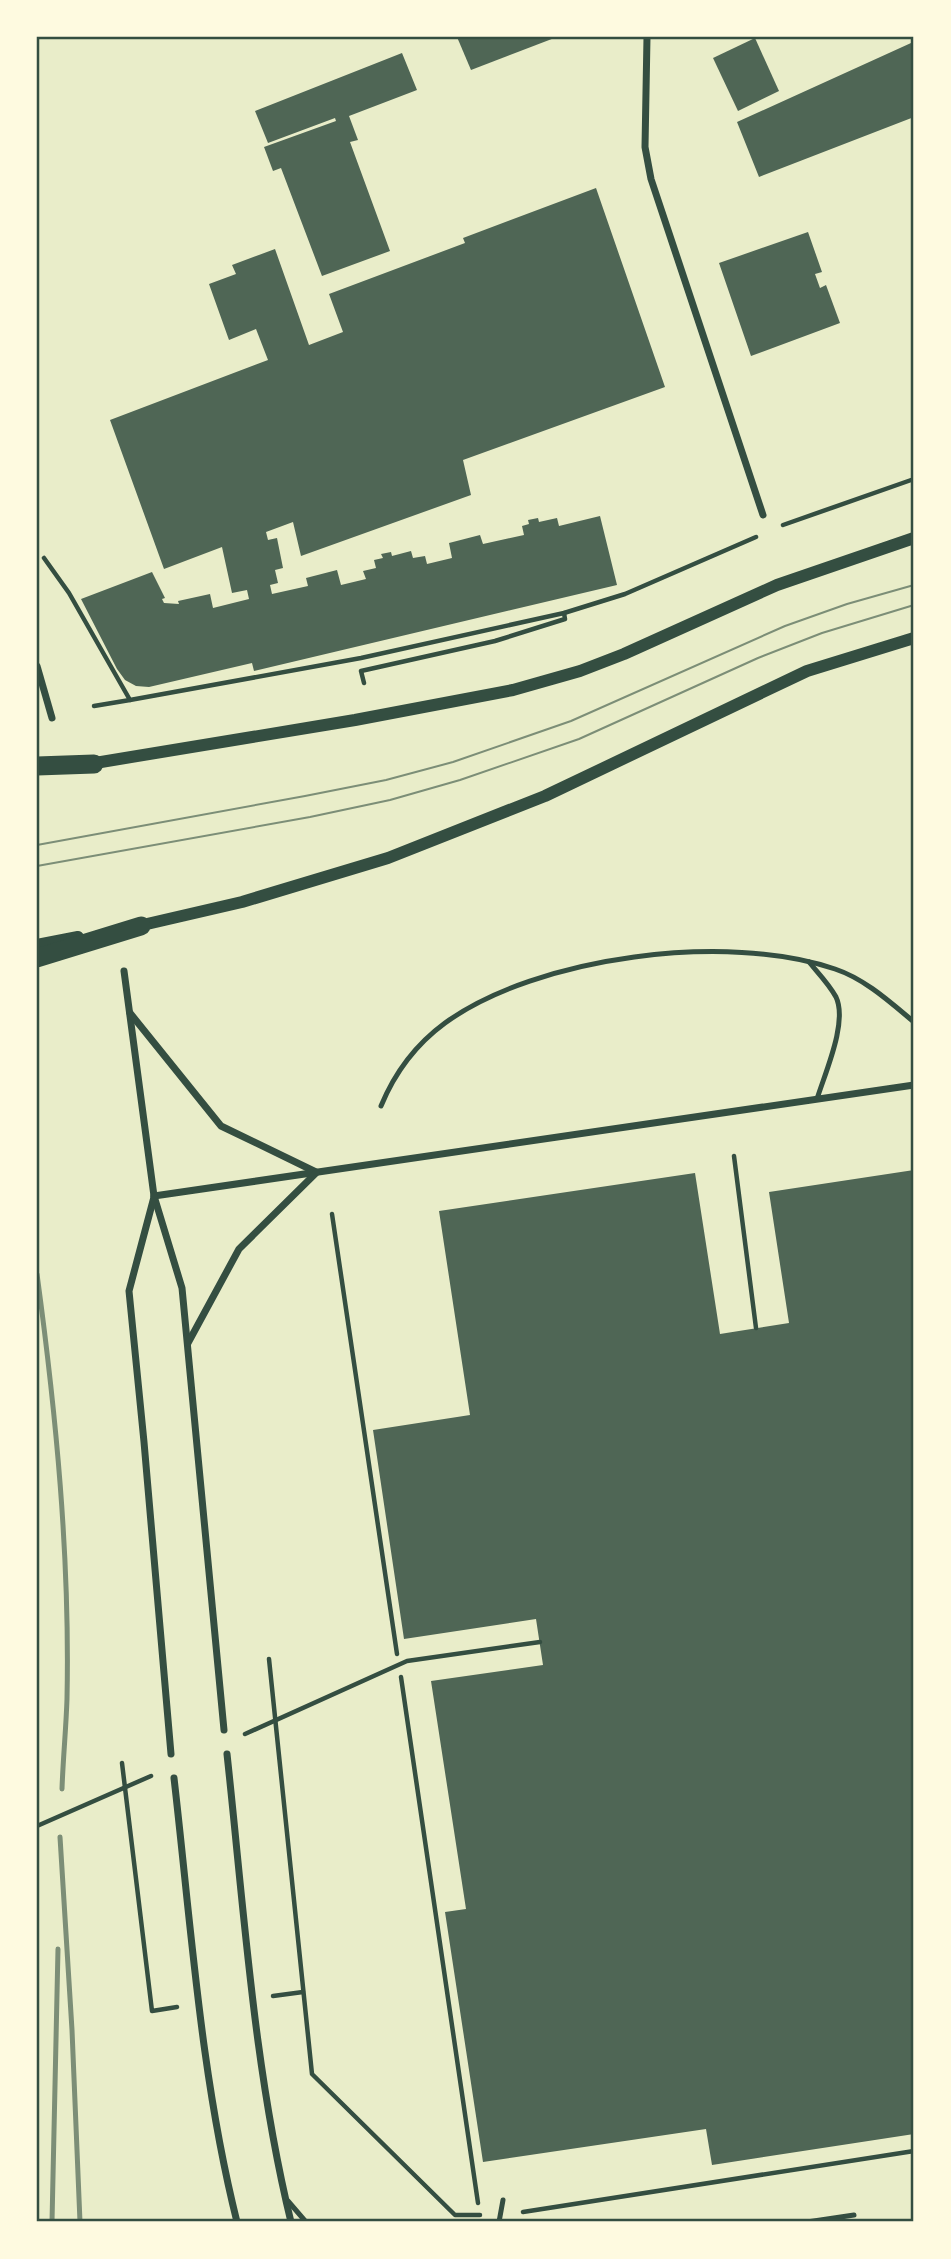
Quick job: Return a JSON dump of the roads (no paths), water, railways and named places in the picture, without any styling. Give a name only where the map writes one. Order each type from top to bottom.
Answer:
[{"type":"highway","points":[[37,766],[94,764]]},
{"type":"highway","points":[[37,958],[141,926]]},
{"type":"street","points":[[647,37],[645,147],[650,179],[763,515]]},
{"type":"street","points":[[37,773],[355,720],[513,690],[580,671],[777,585],[914,538]]},
{"type":"street","points":[[37,945],[141,926],[242,902],[388,858],[545,796],[807,671],[914,638]]},
{"type":"street","points":[[37,666],[52,718]]},
{"type":"street","points":[[124,971],[154,1196],[182,1288],[224,1730]]},
{"type":"street","points":[[130,1012],[221,1126],[317,1173]]},
{"type":"street","points":[[154,1196],[914,1085]]},
{"type":"street","points":[[188,1344],[239,1249],[317,1173]]},
{"type":"street","points":[[154,1196],[129,1291],[145,1442],[171,1754]]},
{"type":"street","points":[[227,1754],[254,1998],[273,2137],[291,2222]]},
{"type":"street","points":[[174,1778],[211,2093],[225,2175],[237,2222]]},
{"type":"lane","points":[[381,1106],[394,1077],[405,1061],[445,1023],[480,1002],[544,977],[616,958],[670,953],[751,953],[808,962],[833,968],[859,980],[914,1022]]},
{"type":"lane","points":[[808,962],[835,997],[840,1010],[840,1024],[817,1099]]},
{"type":"lane","points":[[285,2199],[306,2222]]},
{"type":"lane","points":[[500,2219],[503,2200]]},
{"type":"lane","points":[[807,2222],[854,2215]]},
{"type":"tram line","points":[[37,845],[386,780],[453,762],[571,721],[785,626],[847,604],[914,585]]},
{"type":"tram line","points":[[37,866],[310,817],[390,800],[460,780],[579,739],[758,658],[822,633],[914,605]]},
{"type":"railway","points":[[37,1274],[56,1433],[64,1539],[67,1699],[62,1789]]},
{"type":"railway","points":[[60,1837],[80,2222]]},
{"type":"railway","points":[[52,2222],[58,1949]]}]
